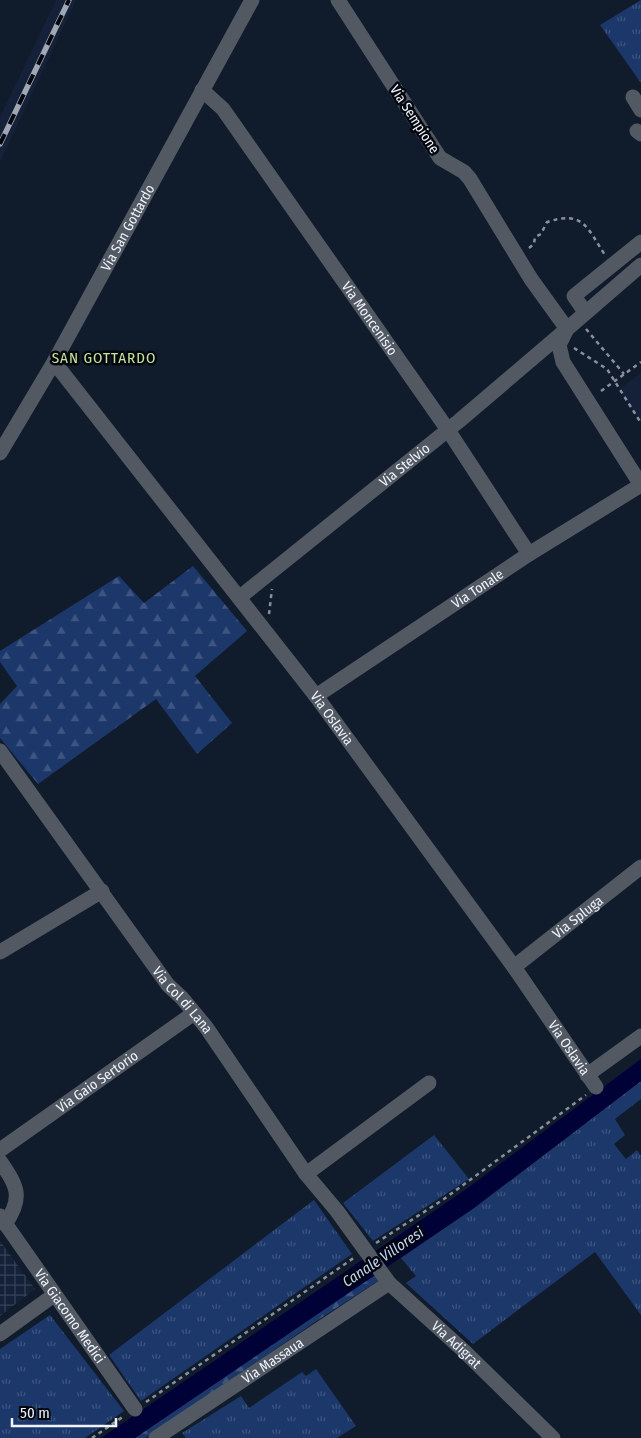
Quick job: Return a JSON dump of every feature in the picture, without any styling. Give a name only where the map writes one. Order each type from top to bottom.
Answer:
[{"type":"street","name":"Via San Gottardo","points":[[0,453],[54,362],[252,0]]},
{"type":"street","name":"Via Sempione","points":[[338,0],[440,158],[470,179],[531,279],[566,329]]},
{"type":"street","name":"Via Moncenisio","points":[[202,90],[222,109],[448,430],[529,554]]},
{"type":"street","points":[[583,323],[574,296],[639,247]]},
{"type":"street","name":"Via Stelvio","points":[[240,597],[448,430],[566,329],[583,323],[641,265]]},
{"type":"street","points":[[566,329],[559,345],[563,362],[641,485]]},
{"type":"street","name":"Via Oslavia","points":[[54,362],[316,696],[514,966],[591,1081],[641,1036]]},
{"type":"street","name":"Via Tonale","points":[[316,696],[529,554],[641,485]]},
{"type":"street","name":"Via Col di Lana","points":[[0,751],[168,985],[194,1012],[306,1174],[337,1211],[366,1251]]},
{"type":"street","name":"Via Spluga","points":[[514,966],[641,867]]},
{"type":"street","points":[[0,952],[102,891]]},
{"type":"street","name":"Via Gaio Sertorio","points":[[0,1150],[194,1012]]},
{"type":"street","points":[[306,1174],[429,1083]]},
{"type":"street","name":"Via Giacomo Medici","points":[[0,1161],[12,1178],[17,1197],[15,1210],[3,1220],[135,1409]]},
{"type":"street","name":"Via Adigrat","points":[[366,1251],[386,1280],[463,1350],[553,1438]]},
{"type":"street","name":"Via Massaua","points":[[156,1438],[172,1434],[386,1280]]},
{"type":"street","points":[[0,1334],[54,1295]]},
{"type":"path","points":[[534,244],[535,237],[541,234],[547,222],[568,216],[579,221],[589,230],[602,250]]},
{"type":"path","points":[[583,323],[624,374]]},
{"type":"path","points":[[574,344],[574,348],[607,370],[641,423]]},
{"type":"path","points":[[601,390],[641,362]]},
{"type":"path","points":[[267,633],[274,570]]},
{"type":"shaded area","points":[[56,0],[76,0],[0,162],[0,117]]},
{"type":"shaded area","points":[[641,373],[641,423],[619,389]]},
{"type":"shaded area","points":[[0,1241],[35,1289],[0,1316]]},
{"type":"green space","points":[[641,0],[641,83],[600,25]]},
{"type":"green space","points":[[193,566],[247,631],[195,676],[232,723],[197,754],[156,699],[38,784],[0,738],[0,704],[17,686],[0,662],[0,651],[119,576],[144,603]]},
{"type":"green space","points":[[641,1081],[641,1099],[615,1119],[625,1135],[614,1144],[626,1159],[637,1150],[641,1156],[641,1315],[595,1252],[473,1344],[406,1283],[416,1276],[401,1258],[474,1208]]},
{"type":"green space","points":[[434,1135],[469,1179],[373,1241],[343,1203]]},
{"type":"green space","points":[[314,1200],[352,1254],[141,1401],[109,1355]]},
{"type":"green space","points":[[377,1273],[381,1279],[145,1438],[135,1438]]},
{"type":"green space","points":[[50,1315],[124,1411],[85,1438],[0,1438],[0,1349]]},
{"type":"green space","points":[[316,1369],[356,1426],[337,1438],[186,1438],[182,1433],[241,1396],[249,1408],[302,1372],[306,1376]]},
{"type":"water","name":"Canale Villoresi","points":[[641,1059],[641,1081],[474,1208],[135,1438],[101,1438],[465,1190]]},
{"type":"railway","points":[[0,144],[69,0]]},
{"type":"district","name":"SAN GOTTARDO","points":[[104,358]]}]
